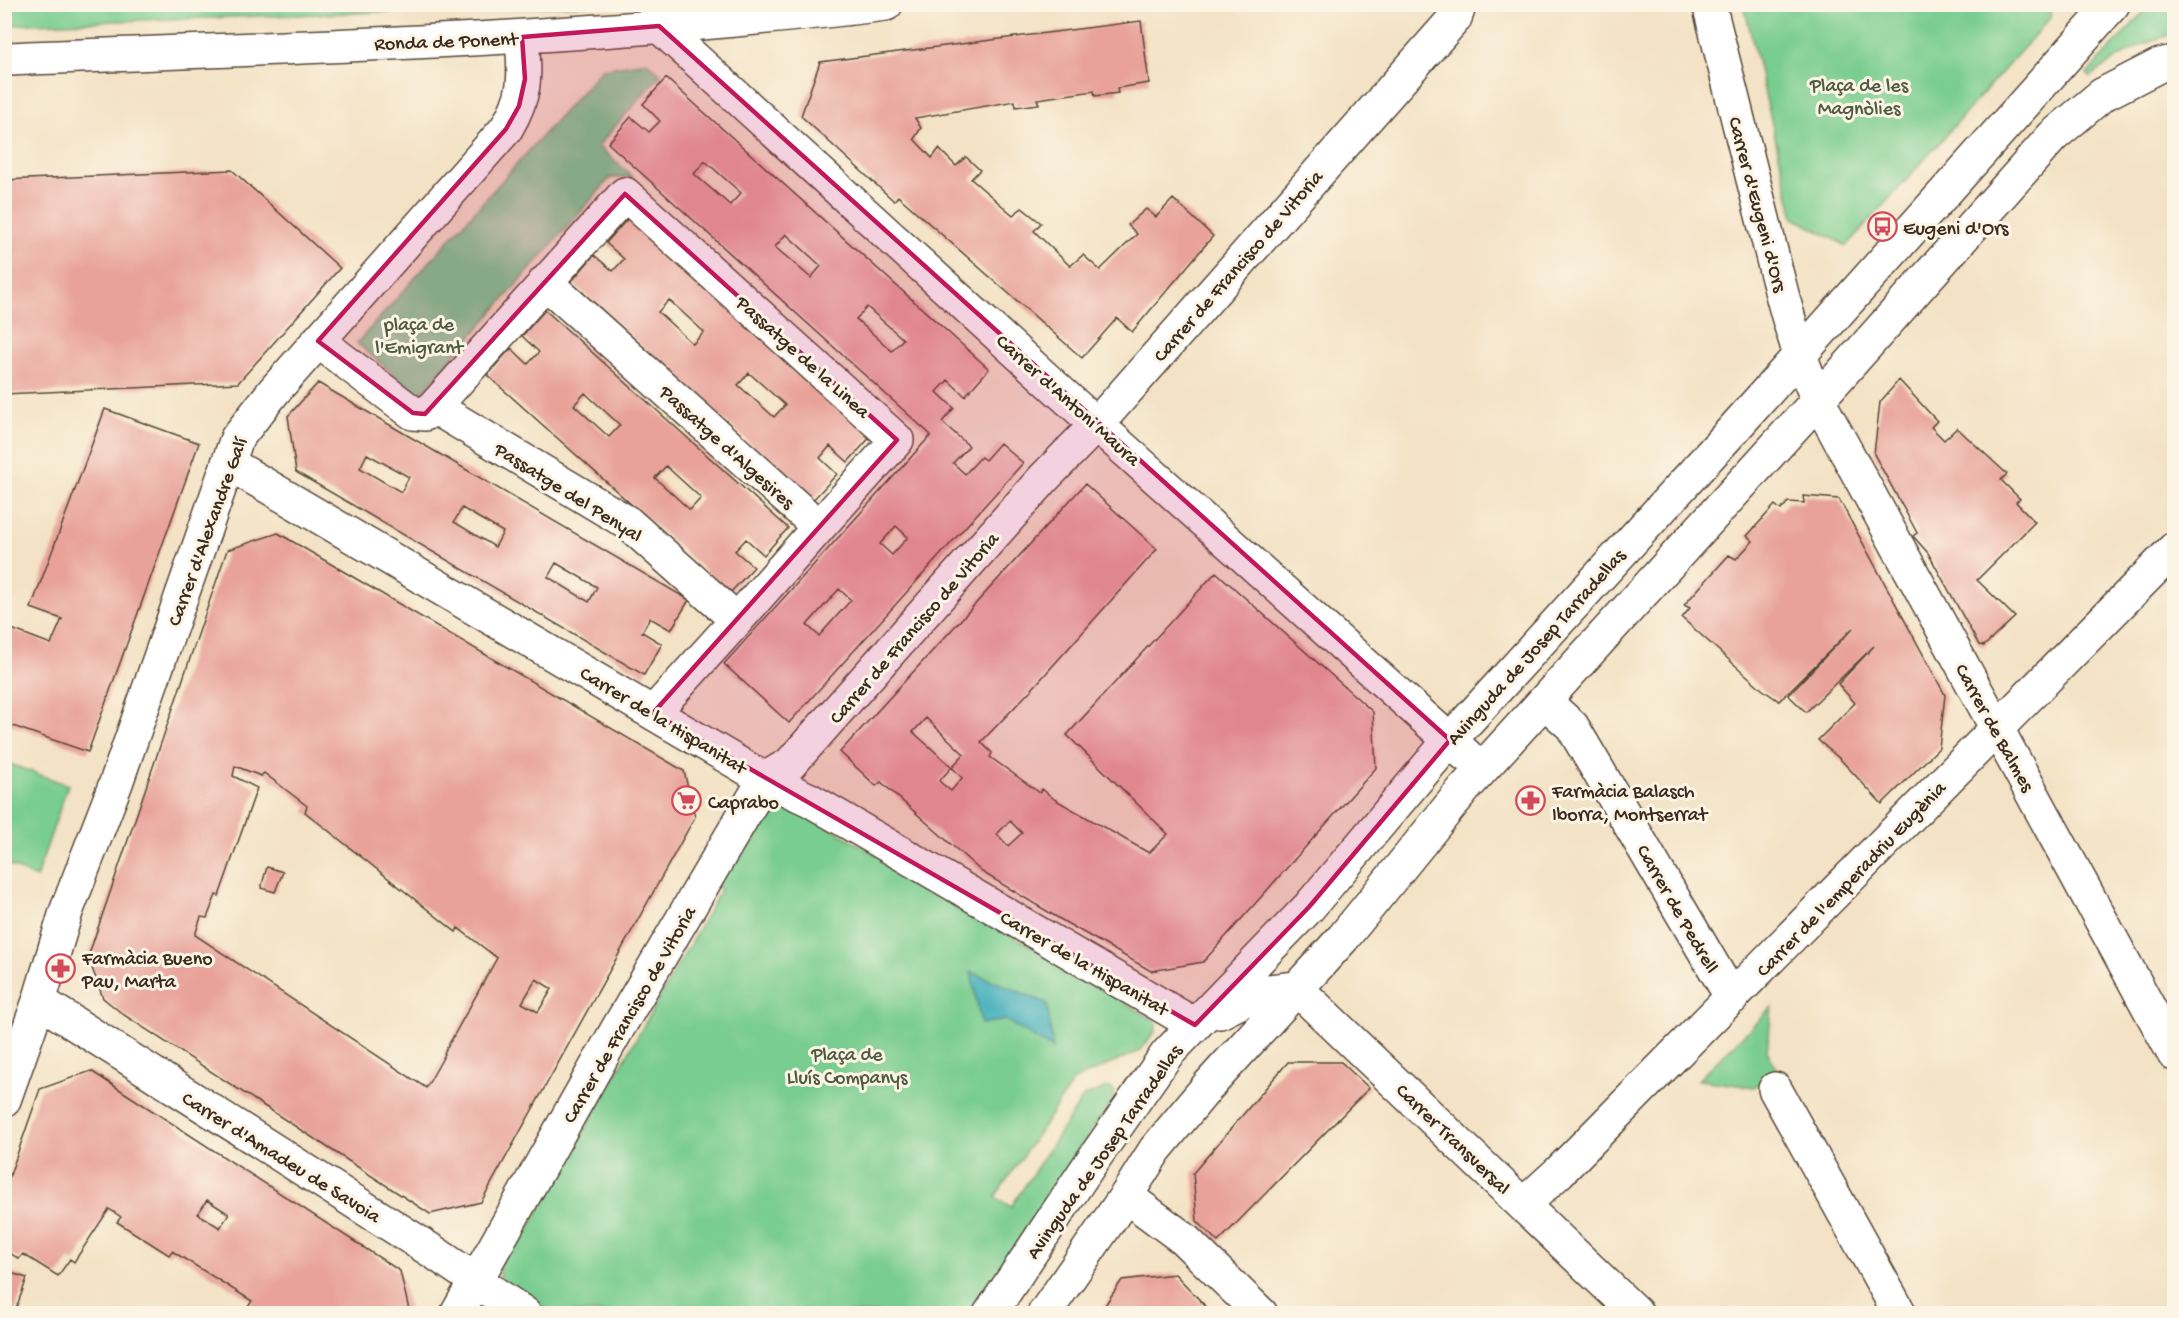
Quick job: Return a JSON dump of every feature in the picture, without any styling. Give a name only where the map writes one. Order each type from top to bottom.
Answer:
[{"type":"street","name":"Ronda de Ponent","points":[[4,59],[522,37],[800,15],[886,4]]},
{"type":"street","name":"Carrer de Francisco de Vitoria","points":[[457,1314],[618,1029],[765,779],[790,764],[1044,478],[1097,424],[1455,18],[1460,4]]},
{"type":"street","name":"Carrer d'Eugeni d'Ors","points":[[1709,4],[1739,129],[1799,355],[1818,400]]},
{"type":"street","name":"Avinguda de Josep Tarradellas","points":[[990,1314],[1167,1054],[1309,907],[1450,740],[2113,4]]},
{"type":"street","name":"Carrer d'Antoni Maura","points":[[659,26],[1097,424],[1483,769]]},
{"type":"street","name":"Carrer d'Alexandre Galí","points":[[4,1100],[39,1001],[66,912],[116,783],[237,438],[274,391],[506,129],[519,106],[525,79],[522,37]]},
{"type":"street","points":[[1044,1314],[1155,1150],[1201,1094],[1344,938],[1483,769],[1818,400],[2053,136],[2103,95],[2160,65],[2175,62]]},
{"type":"street","name":"Passatge de la Linea","points":[[545,282],[625,194],[897,440],[819,527]]},
{"type":"street","points":[[318,341],[413,413],[425,414],[434,407],[545,282]]},
{"type":"street","name":"Passatge d'Algesires","points":[[545,282],[819,527]]},
{"type":"street","name":"Carrer de Balmes","points":[[1818,400],[2175,1054]]},
{"type":"street","name":"Passatge del Penyal","points":[[434,407],[628,524],[737,620]]},
{"type":"street","name":"Carrer de la Hispanitat","points":[[228,463],[765,779],[810,800],[1195,1025]]},
{"type":"street","points":[[653,713],[819,527]]},
{"type":"street","name":"Carrer de l'emperadriu Eugènia","points":[[1524,1204],[1559,1172],[1732,998],[1998,727],[2169,563]]},
{"type":"street","name":"Carrer de Pedrell","points":[[1544,701],[1572,726],[1732,998]]},
{"type":"street","points":[[1195,1025],[1260,992],[1296,988]]},
{"type":"street","name":"Carrer Transversal","points":[[1296,988],[1637,1314]]},
{"type":"street","name":"Carrer d'Amadeu de Savoia","points":[[39,1001],[525,1314]]},
{"type":"street","points":[[1775,1089],[1900,1314]]},
{"type":"street","points":[[1126,1196],[1184,1239],[1261,1314]]},
{"type":"highlighted area","points":[[659,26],[1450,740],[1309,907],[1195,1025],[653,713],[897,440],[625,194],[425,414],[413,413],[318,341],[506,129],[519,106],[525,79],[522,37]]},
{"type":"green space","points":[[5,4],[588,4],[588,5],[5,25]]},
{"type":"green space","name":"Plaça de les Magnòlies","points":[[2051,4],[2051,17],[1847,246],[1794,218],[1744,5]]},
{"type":"green space","points":[[2150,5],[2174,5],[2174,34],[2130,51],[2090,77],[2087,74]]},
{"type":"green space","name":"plaça de l'Emigrant","points":[[647,62],[661,74],[598,146],[633,177],[610,178],[419,396],[357,343],[602,69]]},
{"type":"green space","points":[[4,762],[68,785],[36,878],[5,863]]},
{"type":"green space","name":"Plaça de Lluís Companys","points":[[772,800],[784,800],[1156,1021],[1156,1031],[1140,1051],[1074,1080],[995,1197],[1011,1207],[1084,1096],[1108,1087],[1115,1091],[1113,1099],[970,1313],[540,1313],[502,1285],[498,1267],[513,1234],[523,1239],[721,889],[711,882],[760,804]]},
{"type":"green space","points":[[1772,1007],[1767,1051],[1778,1071],[1754,1087],[1698,1080]]},
{"type":"water","points":[[971,972],[1047,1003],[1053,1049],[1005,1020],[981,1024]]},
{"type":"building","points":[[1141,21],[1149,83],[1117,88],[1118,93],[1095,96],[1094,91],[1037,99],[1039,104],[1016,107],[1015,101],[915,118],[921,128],[914,139],[932,158],[939,149],[956,166],[966,157],[980,170],[971,179],[1013,215],[1022,208],[1041,223],[1034,231],[1070,266],[1083,255],[1100,270],[1137,234],[1128,225],[1146,209],[1156,217],[1173,199],[1213,236],[1132,332],[1117,318],[1082,358],[898,196],[894,201],[801,116],[820,62]]},
{"type":"building","points":[[666,78],[989,369],[965,396],[948,380],[937,392],[954,408],[942,422],[969,446],[953,463],[965,474],[981,457],[985,460],[1000,443],[1023,463],[789,723],[724,664],[931,435],[608,143],[631,117],[649,132],[660,121],[643,104]],"holes":[[[705,161],[741,193],[730,205],[694,174]],[[786,234],[821,266],[811,278],[775,247]],[[867,307],[903,339],[892,351],[856,319]],[[896,526],[908,537],[892,555],[880,544]],[[839,589],[851,600],[819,636],[807,625]]]},
{"type":"building","points":[[232,170],[340,268],[238,383],[4,394],[4,180]]},
{"type":"building","points":[[629,217],[872,435],[848,462],[830,446],[820,458],[837,474],[813,500],[571,282],[594,255],[613,271],[624,259],[606,243]],"holes":[[[669,300],[704,332],[693,344],[658,312]],[[749,373],[785,405],[774,417],[738,385]]]},
{"type":"building","points":[[545,310],[788,528],[764,555],[746,539],[735,551],[754,567],[730,593],[487,375],[511,348],[528,364],[539,352],[522,336]],"holes":[[[585,393],[620,425],[609,437],[574,405]],[[666,466],[701,498],[690,510],[655,478]]]},
{"type":"building","points":[[1899,380],[1937,421],[1931,427],[1944,440],[1957,428],[2007,474],[2001,480],[2020,499],[2016,502],[2035,522],[1977,580],[2015,617],[1984,646],[1979,645],[1928,553],[1913,536],[1917,533],[1874,454],[1880,402]]},
{"type":"building","points":[[318,383],[689,600],[671,630],[650,618],[642,632],[662,644],[644,675],[296,472],[288,416]],"holes":[[[367,454],[409,477],[401,492],[360,468]],[[462,508],[503,532],[495,547],[454,522]],[[556,563],[597,587],[589,602],[548,577]]]},
{"type":"building","points":[[105,409],[199,443],[88,752],[4,723],[4,626],[51,644],[62,619],[31,608]]},
{"type":"building","points":[[1085,484],[1157,549],[1033,688],[981,742],[992,753],[990,757],[1040,793],[1042,789],[1054,799],[1149,853],[1168,834],[1067,735],[1216,572],[1373,712],[1376,768],[1203,962],[1151,971],[982,872],[881,782],[876,786],[840,752]],"holes":[[[926,718],[964,754],[952,767],[913,732]],[[952,767],[962,778],[951,791],[939,781]],[[1010,821],[1022,833],[1008,846],[997,834]]]},
{"type":"building","points":[[1803,496],[1839,499],[1945,695],[1939,748],[1882,804],[1840,759],[1818,740],[1855,703],[1838,684],[1874,646],[1806,712],[1788,695],[1853,628],[1779,701],[1763,690],[1682,618],[1690,608],[1684,605],[1729,555],[1736,559],[1753,541],[1747,536],[1775,505],[1781,510],[1788,502],[1804,503]]},
{"type":"building","points":[[278,533],[684,771],[695,817],[481,1202],[430,1214],[124,1015],[103,998],[88,957],[227,550]],"holes":[[[235,766],[261,776],[264,773],[307,806],[305,812],[456,932],[458,928],[497,958],[426,1088],[195,935],[201,917],[207,918],[216,895],[219,896],[257,788],[233,776]],[[536,979],[552,989],[538,1012],[522,1003]]]},
{"type":"building","points":[[267,867],[283,872],[275,892],[261,888]]},
{"type":"building","points":[[1288,1062],[1341,1062],[1369,1088],[1218,1242],[1197,1221],[1193,1173]]},
{"type":"building","points":[[91,1071],[400,1271],[410,1314],[258,1314],[248,1307],[252,1301],[172,1251],[169,1255],[117,1222],[121,1217],[109,1209],[74,1262],[70,1259],[58,1276],[23,1254],[19,1259],[4,1249],[4,1192],[40,1089]],"holes":[[[207,1200],[229,1214],[220,1228],[198,1214]]]},
{"type":"building","points":[[5,1271],[27,1278],[14,1314],[5,1314]]},
{"type":"building","points":[[1175,1274],[1213,1314],[1099,1314],[1122,1280]]},
{"type":"place","name":"Eugeni d'Ors","points":[[1882,227]]},
{"type":"place","name":"Caprabo","points":[[687,801]]},
{"type":"place","name":"Farmàcia Balasch Iborra, Montserrat","points":[[1531,801]]},
{"type":"place","name":"Farmàcia Bueno Pau, Marta","points":[[61,968]]}]
